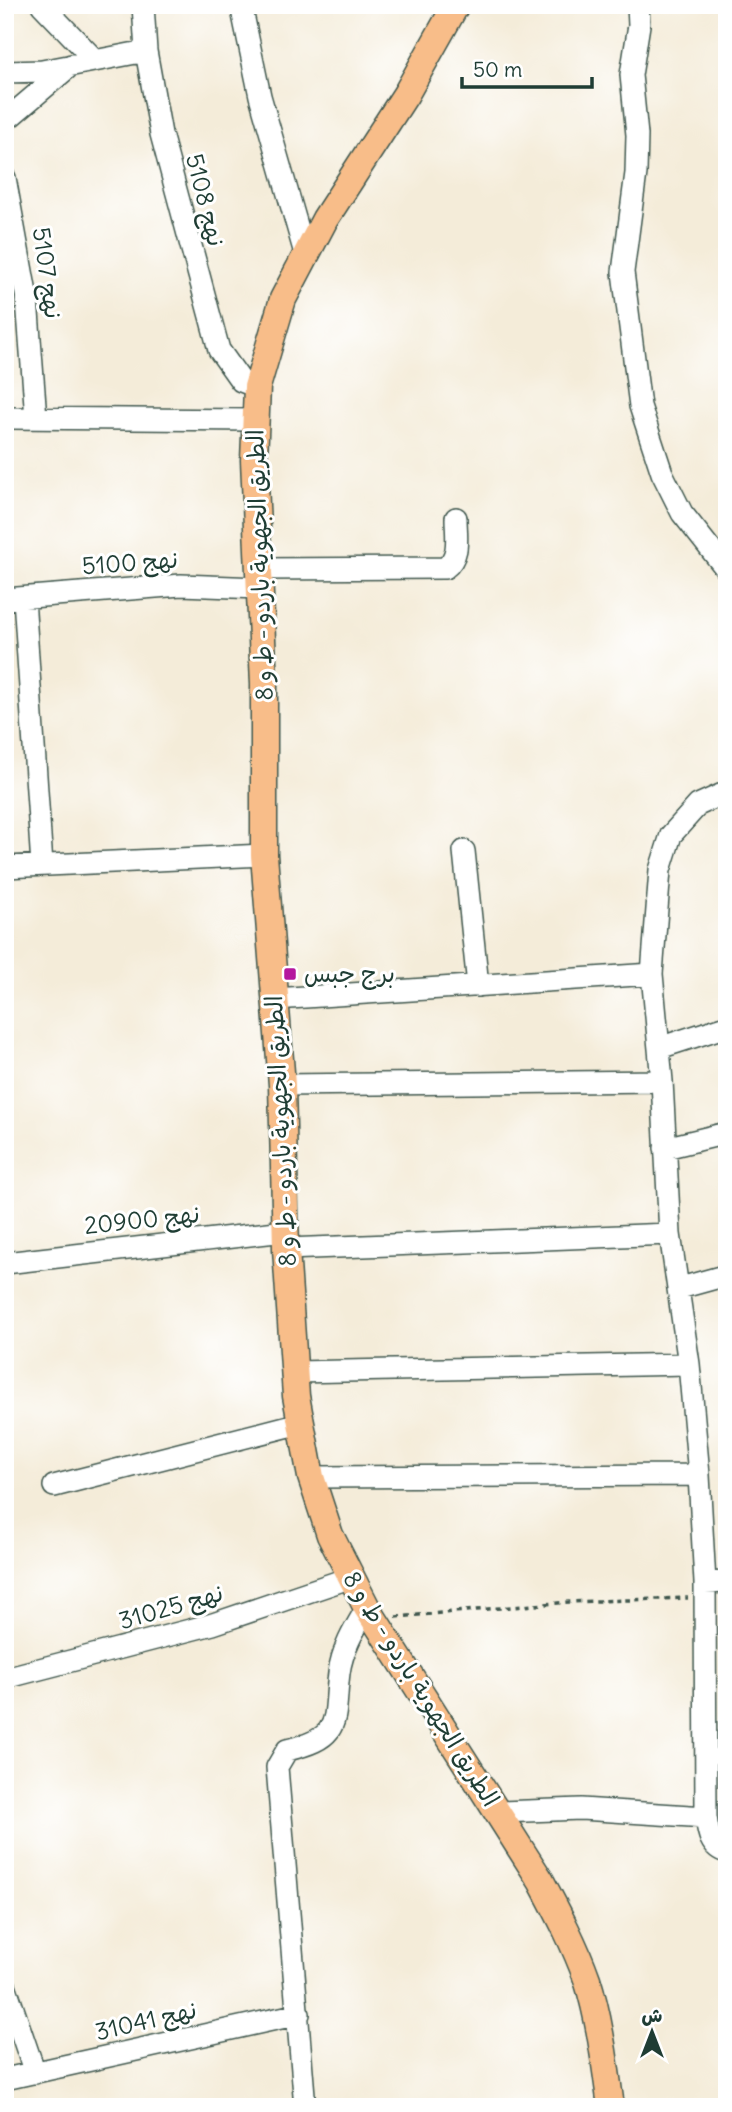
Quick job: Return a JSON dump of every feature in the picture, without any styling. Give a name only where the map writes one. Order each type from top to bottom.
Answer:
[{"type":"main road","name":"الطريق الجهوية باردو - ط و 8","points":[[456,5],[406,94],[324,219],[283,299],[257,387],[255,420],[264,684],[264,855],[282,1085],[285,1240],[300,1423],[311,1477],[330,1535],[349,1578],[541,1881],[587,1980],[603,2046],[611,2107]]},
{"type":"street","points":[[42,5],[94,59]]},
{"type":"street","name":"نهج 5108","points":[[143,5],[146,51],[173,183],[219,350],[241,381],[257,387]]},
{"type":"street","points":[[240,5],[260,96],[306,257]]},
{"type":"street","points":[[638,5],[639,25],[631,75],[637,135],[636,173],[625,239],[623,272],[640,406],[662,473],[682,513],[727,570]]},
{"type":"street","points":[[5,121],[46,78],[71,65],[146,51]]},
{"type":"street","points":[[5,72],[46,78]]},
{"type":"street","name":"نهج 5107","points":[[5,178],[27,299],[36,418]]},
{"type":"street","points":[[5,418],[255,420]]},
{"type":"street","name":"نهج 5100","points":[[15,598],[259,578],[445,568],[453,562],[457,550],[456,518]]},
{"type":"street","points":[[15,598],[41,865]]},
{"type":"street","points":[[727,792],[698,806],[671,835],[660,870],[652,974],[662,1081],[670,1234],[680,1287],[699,1475],[705,1590],[706,1817],[710,1839],[719,1850],[727,1852]]},
{"type":"street","points":[[464,850],[478,986]]},
{"type":"street","points":[[5,867],[264,855]]},
{"type":"street","points":[[275,999],[652,974]]},
{"type":"street","points":[[659,1048],[727,1026]]},
{"type":"street","points":[[282,1085],[662,1081]]},
{"type":"street","points":[[664,1148],[727,1133]]},
{"type":"street","name":"نهج 20900","points":[[5,1263],[285,1240],[670,1234]]},
{"type":"street","points":[[680,1287],[727,1275]]},
{"type":"street","points":[[295,1372],[689,1364]]},
{"type":"street","points":[[54,1486],[300,1423]]},
{"type":"street","points":[[311,1477],[699,1475]]},
{"type":"street","name":"نهج 31025","points":[[5,1678],[214,1624],[349,1578]]},
{"type":"street","points":[[705,1590],[727,1582]]},
{"type":"street","points":[[305,2107],[277,1767],[287,1750],[320,1740],[331,1731],[337,1716],[339,1671],[349,1640],[371,1614]]},
{"type":"street","points":[[498,1812],[581,1809],[706,1817]]},
{"type":"street","points":[[5,1985],[35,2073]]},
{"type":"street","name":"نهج 31041","points":[[5,2079],[299,2014]]},
{"type":"path","points":[[371,1614],[569,1602],[705,1590]]},
{"type":"place","name":"برج جبس","points":[[290,974]]}]
